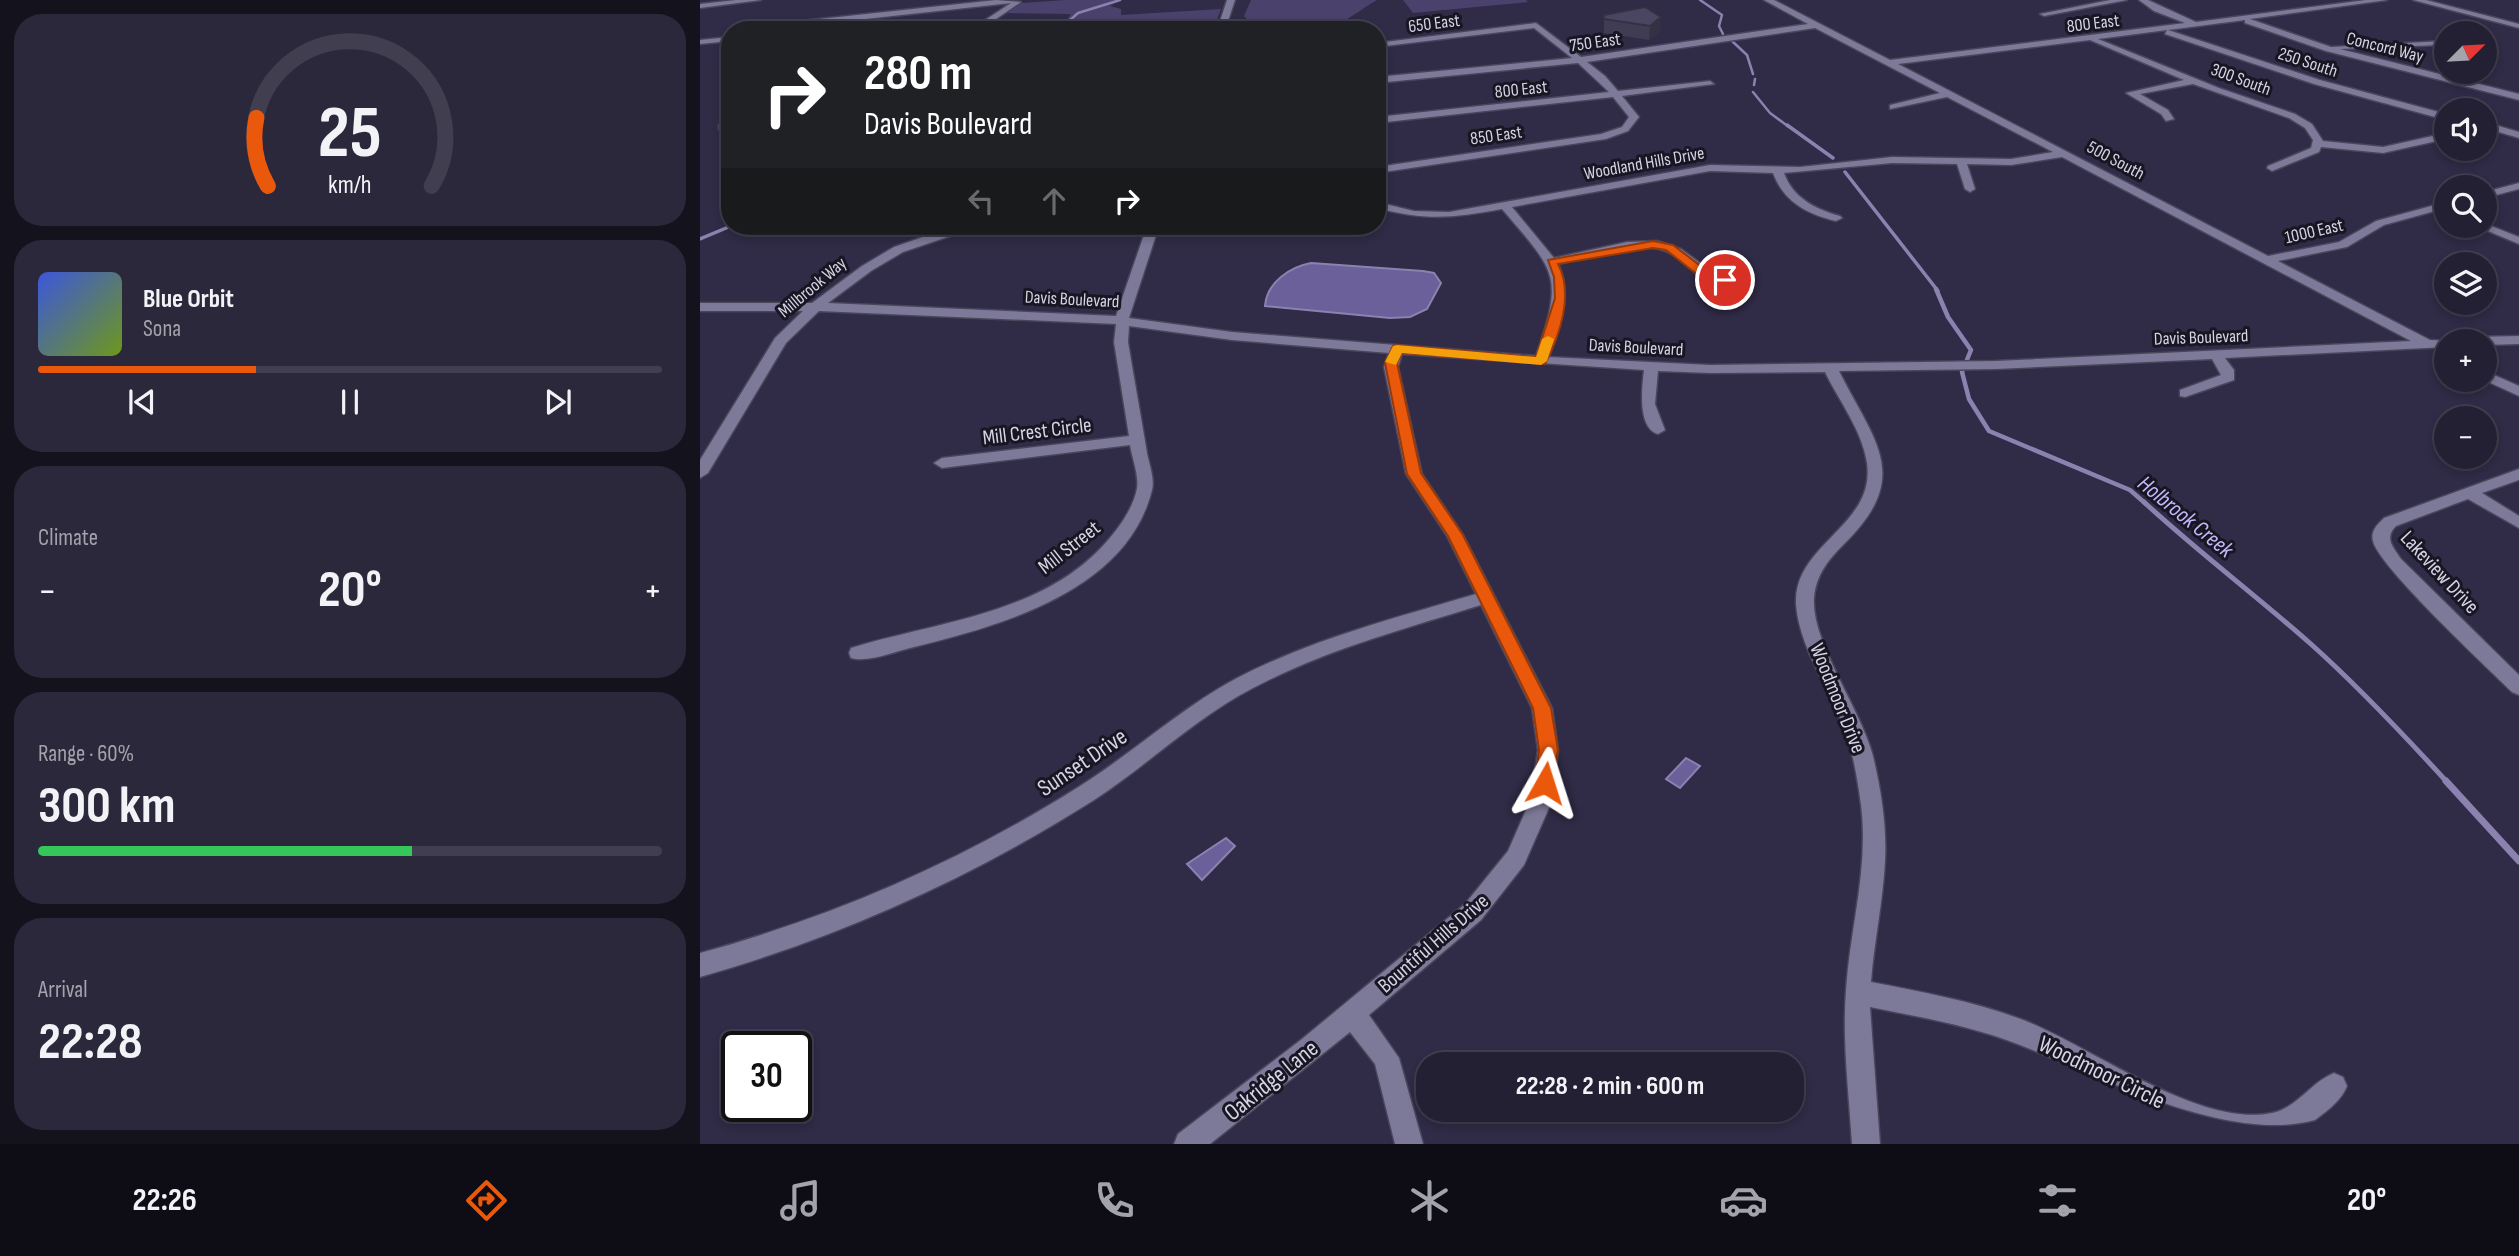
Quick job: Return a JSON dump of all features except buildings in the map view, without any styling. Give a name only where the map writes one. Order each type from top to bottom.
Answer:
[{"type":"street","points":[[700,6],[757,0]]},
{"type":"street","points":[[820,21],[1018,0]]},
{"type":"street","points":[[987,21],[1018,0]]},
{"type":"street","points":[[1224,21],[1231,0]]},
{"type":"street","name":"500 South","points":[[1768,0],[2434,348]]},
{"type":"street","points":[[2044,14],[2123,0]]},
{"type":"street","points":[[2143,0],[2157,9],[2198,25]]},
{"type":"street","name":"800 East","points":[[1889,64],[2383,0]]},
{"type":"street","points":[[2417,0],[2519,26]]},
{"type":"street","name":"Concord Way","points":[[2245,19],[2329,49],[2519,97]]},
{"type":"street","name":"650 East","points":[[1386,45],[1536,25],[1580,60]]},
{"type":"street","name":"750 East","points":[[1386,79],[1580,60],[1816,25]]},
{"type":"street","name":"250 South","points":[[2161,30],[2317,82],[2434,114]]},
{"type":"street","name":"300 South","points":[[2090,39],[2298,119],[2313,130],[2318,144]]},
{"type":"street","points":[[700,43],[721,40]]},
{"type":"street","points":[[2329,49],[2369,44],[2434,43]]},
{"type":"street","points":[[1580,60],[1618,94]]},
{"type":"street","points":[[2169,119],[2165,112],[2131,93],[2194,81]]},
{"type":"street","name":"800 East","points":[[1386,119],[1710,84]]},
{"type":"street","name":"850 East","points":[[1386,169],[1596,138],[1619,132],[1630,125],[1634,117],[1618,94]]},
{"type":"street","points":[[1893,107],[1948,94]]},
{"type":"street","points":[[2497,124],[2514,121]]},
{"type":"street","points":[[2497,129],[2519,135]]},
{"type":"street","points":[[2272,168],[2310,152],[2318,144],[2383,150],[2434,139]]},
{"type":"street","name":"Woodland Hills Drive","points":[[1386,208],[1402,212],[1437,215],[1505,206],[1701,169],[1778,171],[1880,160],[2011,162],[2062,154]]},
{"type":"street","points":[[1961,162],[1970,189]]},
{"type":"street","points":[[1778,171],[1789,194],[1815,212],[1836,218]]},
{"type":"street","points":[[2497,192],[2519,186]]},
{"type":"street","points":[[1505,206],[1552,262],[1560,277],[1561,298],[1541,361]]},
{"type":"street","name":"1000 East","points":[[2266,260],[2343,245],[2380,223],[2434,210]]},
{"type":"street","points":[[2497,232],[2519,242]]},
{"type":"street","name":"Millbrook Way","points":[[700,473],[780,341],[816,306],[894,249],[934,235]]},
{"type":"street","name":"Mill Street","points":[[858,653],[1001,614],[1052,591],[1087,568],[1120,536],[1142,498],[1144,476],[1121,342],[1121,320],[1150,235]]},
{"type":"street","points":[[1552,262],[1653,244],[1669,248],[1702,272],[1725,280]]},
{"type":"street","name":"Davis Boulevard","points":[[700,307],[816,306],[1121,320],[1207,334],[1651,368],[1831,370],[1932,367],[2434,344]]},
{"type":"street","points":[[2497,340],[2519,340]]},
{"type":"street","name":"Bountiful Hills Drive","points":[[1352,1013],[1454,929],[1489,895],[1516,858],[1538,811],[1548,767],[1546,722],[1537,695],[1455,535],[1414,474],[1391,368],[1397,349]]},
{"type":"street","points":[[2185,393],[2228,377],[2227,370],[2216,355]]},
{"type":"street","points":[[1651,368],[1648,404],[1658,430]]},
{"type":"street","name":"Woodmoor Drive","points":[[1831,370],[1868,443],[1876,477],[1865,511],[1849,532],[1823,554],[1809,575],[1805,602],[1812,633],[1861,750],[1873,820],[1873,879],[1858,992],[1866,1144]]},
{"type":"street","points":[[2497,381],[2519,393]]},
{"type":"street","name":"Mill Crest Circle","points":[[942,463],[1137,440]]},
{"type":"street","name":"Lakeview Drive","points":[[2519,474],[2390,522],[2382,530],[2381,541],[2395,563],[2519,687]]},
{"type":"street","points":[[2470,492],[2519,523]]},
{"type":"street","name":"Sunset Drive","points":[[700,965],[837,921],[978,856],[1087,793],[1210,704],[1272,669],[1328,646],[1488,597]]},
{"type":"street","name":"Woodmoor Circle","points":[[1858,992],[1954,1012],[2023,1034],[2181,1110],[2226,1125],[2262,1128],[2288,1122],[2334,1086]]},
{"type":"street","points":[[1352,1013],[1386,1058],[1409,1144]]},
{"type":"street","name":"Oakridge Lane","points":[[1188,1144],[1352,1013]]},
{"type":"shaded area","points":[[1121,0],[1110,6],[1121,9],[1121,15],[1221,9],[1216,21],[1066,21],[1071,14],[1005,13],[1021,3]]},
{"type":"shaded area","points":[[1251,0],[1377,0],[1345,21],[1250,21],[1244,16]]},
{"type":"shaded area","points":[[1403,0],[1526,0],[1528,2],[1413,13]]},
{"type":"shaded area","points":[[1311,263],[1423,271],[1434,273],[1441,283],[1427,309],[1410,317],[1390,318],[1265,306],[1270,290],[1281,277],[1295,268]]},
{"type":"shaded area","points":[[1686,758],[1700,766],[1680,788],[1666,779]]},
{"type":"shaded area","points":[[1226,838],[1235,846],[1202,880],[1187,864]]},
{"type":"waterway","points":[[1069,21],[1078,13],[1120,0]]},
{"type":"waterway","name":"Holbrook Creek","points":[[1700,0],[1722,15],[1719,26],[1723,34]]},
{"type":"waterway","name":"Holbrook Creek","points":[[1732,41],[1747,55],[1753,74]]},
{"type":"waterway","points":[[1754,85],[1755,79]]},
{"type":"waterway","name":"Holbrook Creek","points":[[1753,92],[1770,113],[1789,127]]},
{"type":"waterway","name":"Holbrook Creek","points":[[1787,125],[1833,158]]},
{"type":"waterway","name":"Holbrook Creek","points":[[1845,172],[1938,291]]},
{"type":"waterway","points":[[700,239],[721,230]]},
{"type":"waterway","name":"Holbrook Creek","points":[[1936,289],[1948,317],[1971,350],[1962,372],[1969,399],[1989,431],[2130,490],[2146,504]]},
{"type":"waterway","name":"Holbrook Creek","points":[[2144,502],[2330,661],[2447,782]]},
{"type":"waterway","name":"Holbrook Creek","points":[[2446,781],[2519,861]]},
{"type":"slow traffic","points":[[1392,362],[1397,349],[1541,361],[1548,339]]},
{"type":"route","points":[[1545,783],[1548,735],[1542,708],[1532,683],[1455,535],[1414,474],[1391,363],[1397,349],[1541,361],[1559,312],[1561,298],[1560,277],[1552,262],[1653,244],[1676,251],[1702,272],[1725,280]]}]
